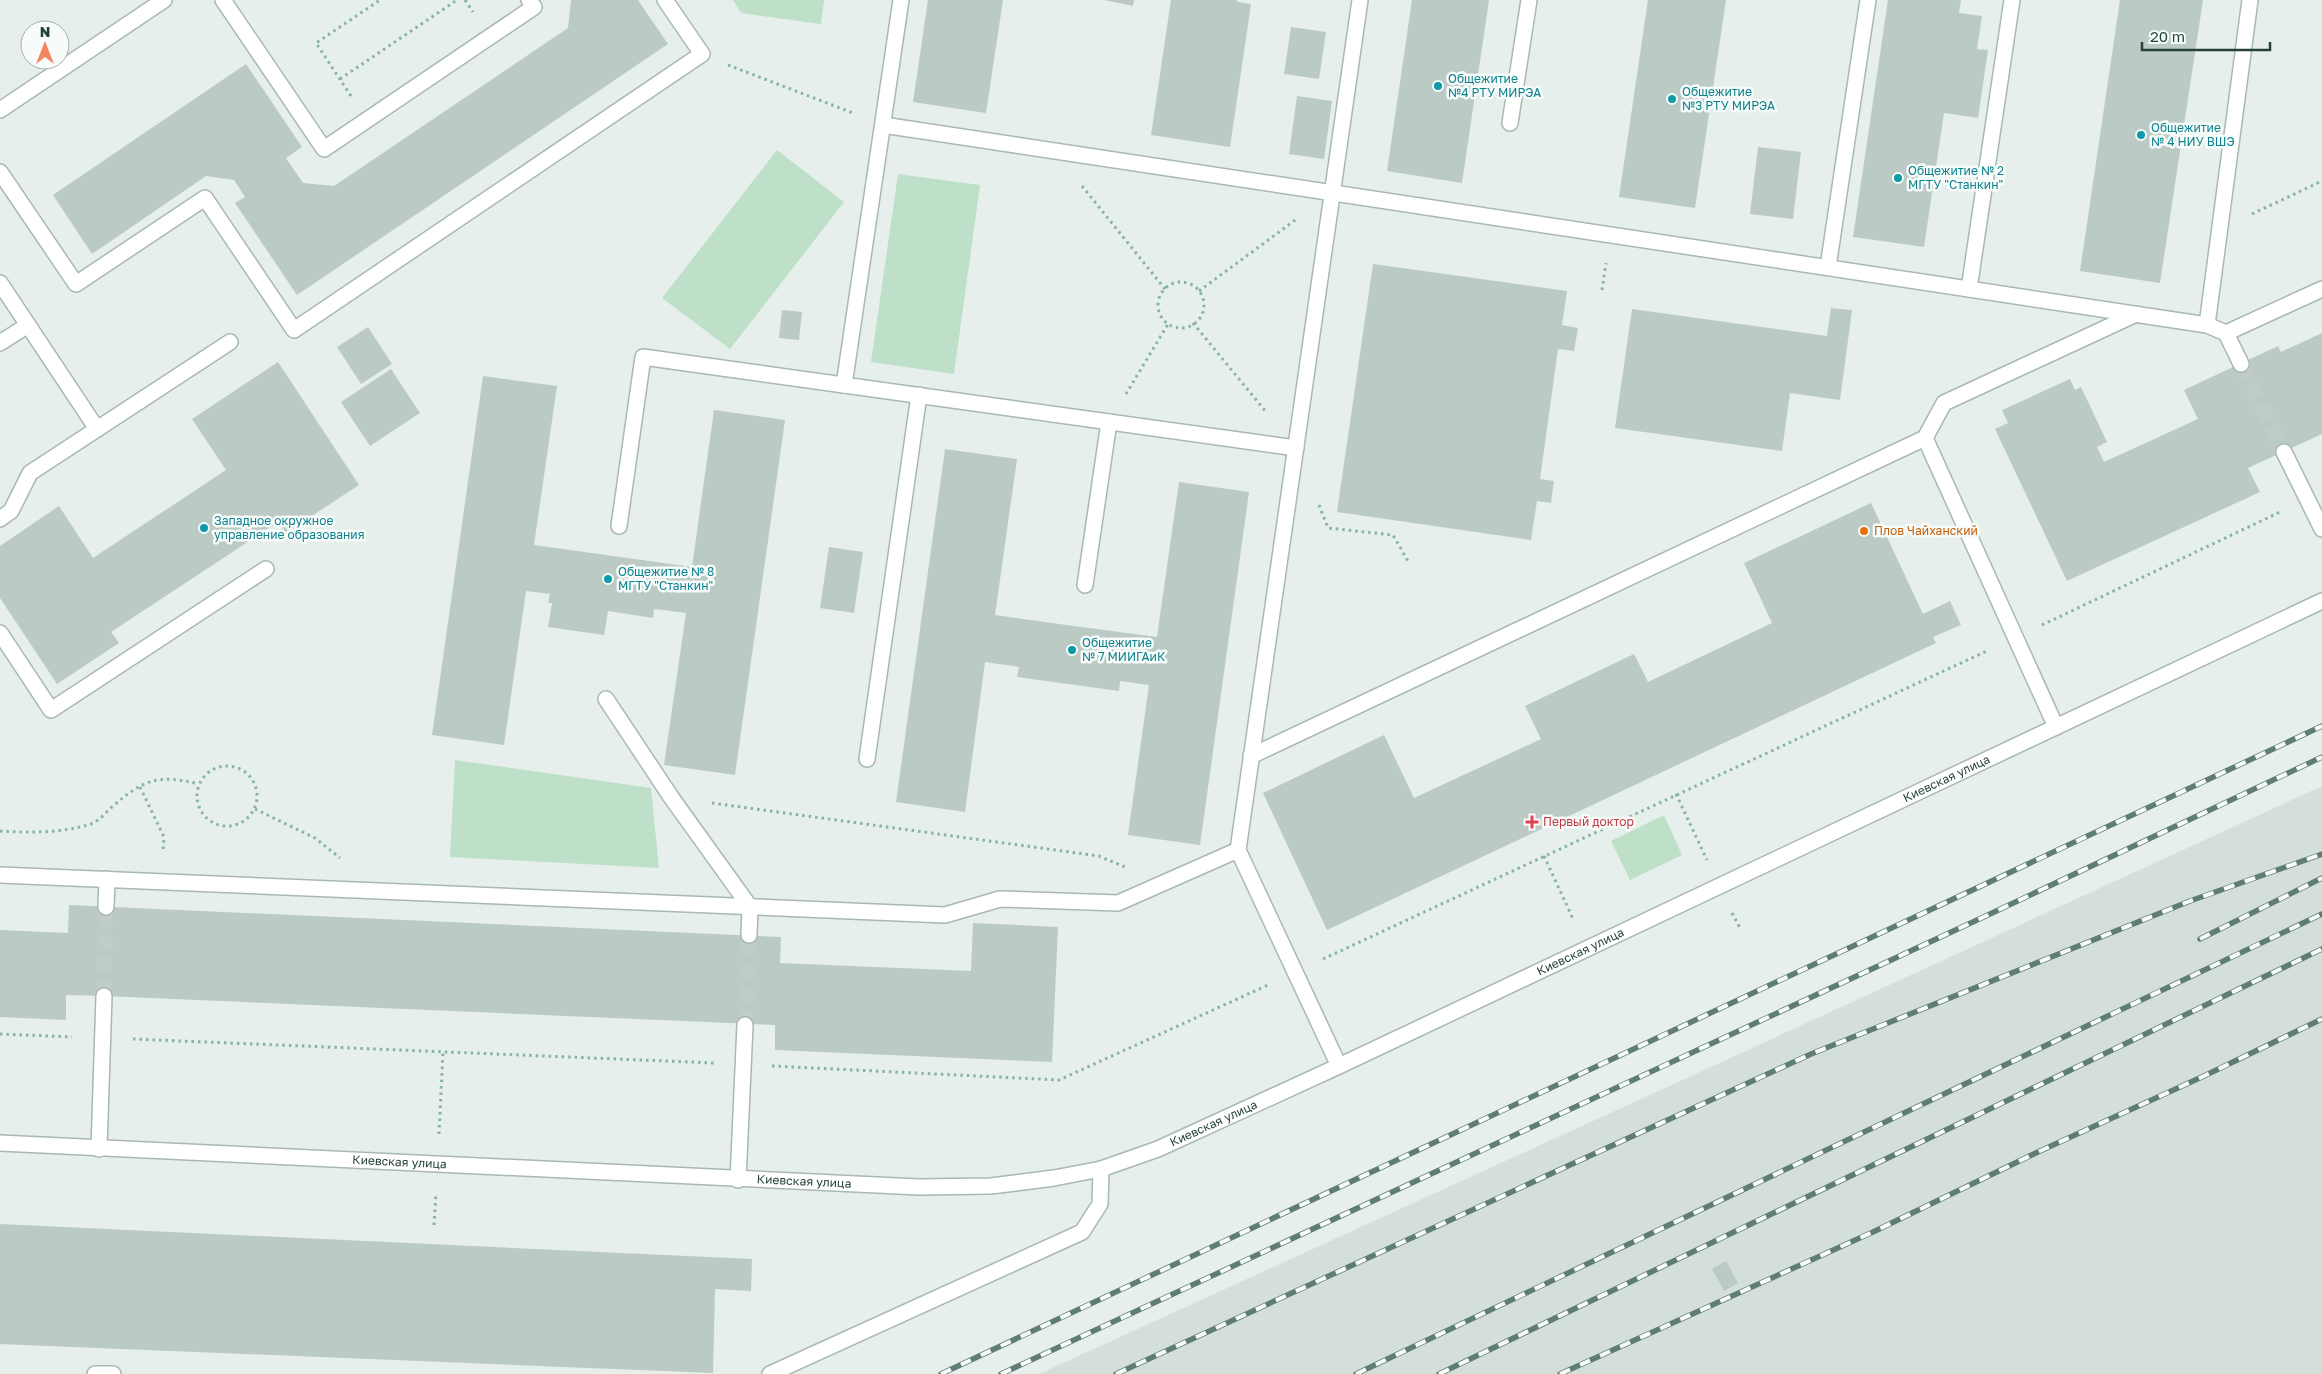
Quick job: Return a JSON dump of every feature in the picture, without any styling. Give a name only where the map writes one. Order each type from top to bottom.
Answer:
[{"type":"street","points":[[0,110],[164,0]]},
{"type":"street","points":[[223,0],[324,149],[534,7],[529,0]]},
{"type":"street","points":[[0,172],[76,284],[205,198],[294,330],[702,54],[665,0]]},
{"type":"street","points":[[844,385],[901,0]]},
{"type":"street","points":[[1339,1066],[1238,850],[1360,0]]},
{"type":"street","points":[[1510,123],[1529,0]]},
{"type":"street","points":[[1828,267],[1868,0]]},
{"type":"street","points":[[1969,288],[2012,0]]},
{"type":"street","points":[[2207,325],[2250,0]]},
{"type":"street","points":[[882,125],[2207,325],[2226,333],[2241,364]]},
{"type":"street","points":[[0,283],[97,429]]},
{"type":"street","points":[[2226,333],[2322,289]]},
{"type":"street","points":[[1251,756],[1925,438],[1944,403],[2136,314]]},
{"type":"street","points":[[0,343],[28,325]]},
{"type":"street","points":[[0,519],[11,511],[30,473],[230,342]]},
{"type":"street","points":[[619,526],[643,357],[1296,448]]},
{"type":"street","points":[[866,759],[918,395]]},
{"type":"street","points":[[1085,585],[1109,422]]},
{"type":"street","points":[[1925,438],[2056,728]]},
{"type":"street","points":[[2284,452],[2322,529]]},
{"type":"street","points":[[0,633],[51,710],[266,569]]},
{"type":"street","name":"Киевская улица","points":[[0,1143],[738,1180],[919,1187],[991,1186],[1101,1169],[1158,1149],[1339,1066],[2322,601]]},
{"type":"street","points":[[606,699],[671,797],[750,907],[749,935]]},
{"type":"street","points":[[0,874],[945,915],[1000,899],[1118,903],[1238,850]]},
{"type":"street","points":[[106,907],[107,879]]},
{"type":"street","points":[[99,1149],[104,996]]},
{"type":"street","points":[[738,1180],[745,1025]]},
{"type":"street","points":[[770,1374],[1082,1232],[1100,1204],[1101,1169]]},
{"type":"street","points":[[95,1374],[113,1374]]},
{"type":"path","points":[[367,119],[316,43],[380,0]]},
{"type":"path","points":[[340,79],[457,0]]},
{"type":"path","points":[[702,54],[882,125]]},
{"type":"path","points":[[1053,151],[1165,288]]},
{"type":"path","points":[[2220,229],[2322,181]]},
{"type":"path","points":[[1199,291],[1333,193]]},
{"type":"path","points":[[1183,282],[1195,286],[1199,291],[1204,308],[1199,318],[1190,326],[1178,328],[1168,324],[1159,314],[1158,302],[1165,288],[1172,284],[1183,282]]},
{"type":"path","points":[[1193,323],[1296,448]]},
{"type":"path","points":[[1109,422],[1168,324]]},
{"type":"path","points":[[1318,502],[1328,528],[1393,535],[1409,563]]},
{"type":"path","points":[[220,766],[233,766],[246,772],[254,783],[258,796],[255,809],[246,820],[234,826],[221,826],[208,820],[200,810],[196,797],[199,784],[208,773],[220,766]]},
{"type":"path","points":[[0,832],[38,833],[93,823],[126,795],[154,778],[182,779],[199,784]]},
{"type":"path","points":[[140,787],[164,837],[162,881]]},
{"type":"path","points":[[1676,794],[1708,861]]},
{"type":"path","points":[[671,797],[1099,856],[1162,884]]},
{"type":"path","points":[[255,809],[315,838],[340,857],[353,890]]},
{"type":"path","points":[[1544,856],[1576,923]]},
{"type":"path","points":[[1728,905],[1740,928]]},
{"type":"path","points":[[438,1143],[443,1052]]},
{"type":"path","points":[[434,1225],[436,1185]]},
{"type":"shaded area","points":[[2322,786],[2322,1374],[1039,1374],[1676,1083]]},
{"type":"green space","points":[[733,0],[824,0],[821,24],[741,13]]},
{"type":"green space","points":[[777,150],[844,202],[730,349],[662,298]]},
{"type":"green space","points":[[898,174],[980,185],[954,374],[871,362]]},
{"type":"green space","points":[[455,760],[651,788],[659,868],[450,857]]},
{"type":"green space","points":[[1664,815],[1682,855],[1630,880],[1611,841]]},
{"type":"building","points":[[571,0],[638,0],[668,44],[297,295],[235,203],[245,197],[234,180],[206,176],[92,254],[53,195],[246,64],[302,147],[286,158],[303,183],[334,186],[568,28]]},
{"type":"building","points":[[928,0],[1003,0],[986,113],[913,102]]},
{"type":"building","points":[[1104,0],[1134,0],[1133,6]]},
{"type":"building","points":[[1171,0],[1237,0],[1237,2],[1251,4],[1230,147],[1151,135]]},
{"type":"building","name":"Общежитие №4 РТУ МИРЭА","points":[[1412,0],[1489,0],[1462,183],[1387,171]]},
{"type":"building","name":"Общежитие №3 РТУ МИРЭА","points":[[1648,0],[1726,0],[1695,208],[1619,197]]},
{"type":"building","name":"Общежитие № 2 МГТУ \"Станкин\"","points":[[1888,0],[1961,0],[1959,13],[1982,16],[1977,49],[1988,50],[1978,118],[1944,113],[1924,247],[1853,237]]},
{"type":"building","name":"Общежитие № 4 НИУ ВШЭ","points":[[2120,0],[2203,0],[2160,283],[2080,271]]},
{"type":"building","points":[[1291,27],[1326,32],[1319,79],[1284,74]]},
{"type":"building","points":[[1297,96],[1332,101],[1324,159],[1289,154]]},
{"type":"building","points":[[1758,147],[1801,152],[1793,219],[1750,214]]},
{"type":"building","points":[[1373,264],[1567,291],[1562,325],[1578,328],[1574,351],[1558,349],[1540,479],[1554,481],[1551,503],[1537,501],[1531,540],[1337,512]]},
{"type":"building","points":[[1831,308],[1852,310],[1840,400],[1790,393],[1782,451],[1615,428],[1632,309],[1827,336]]},
{"type":"building","points":[[782,310],[802,312],[799,340],[779,338]]},
{"type":"building","points":[[368,327],[392,364],[361,384],[337,347]]},
{"type":"building","points":[[2322,333],[2322,434],[2248,468],[2260,492],[2067,581],[1995,429],[2008,423],[2002,410],[2070,379],[2075,390],[2081,387],[2107,442],[2097,447],[2104,462],[2198,419],[2184,390],[2278,346],[2281,352]]},
{"type":"building","name":"Западное окружное управление образования","points":[[278,362],[359,485],[286,533],[278,522],[111,632],[119,643],[57,684],[0,598],[0,546],[59,506],[93,558],[226,470],[192,419]]},
{"type":"building","points":[[391,369],[420,413],[370,446],[341,402]]},
{"type":"building","name":"Общежитие № 8 МГТУ \"Станкин\"","points":[[483,376],[557,386],[534,545],[692,567],[714,410],[785,420],[735,775],[664,765],[686,613],[654,609],[653,618],[608,611],[604,635],[548,627],[552,603],[548,603],[550,594],[526,591],[504,745],[432,735]]},
{"type":"building","name":"Общежитие № 7 МИИГАиК","points":[[945,449],[1017,459],[995,615],[1157,637],[1179,482],[1249,492],[1200,845],[1128,835],[1149,685],[1120,681],[1119,691],[1017,677],[1019,667],[985,662],[965,812],[896,802]]},
{"type":"building","points":[[1871,503],[1923,614],[1950,601],[1961,625],[1933,637],[1936,643],[1327,930],[1263,793],[1384,735],[1414,798],[1541,739],[1525,706],[1634,654],[1648,682],[1772,623],[1744,563]]},
{"type":"building","points":[[829,547],[863,552],[854,613],[820,608]]},
{"type":"building","points":[[69,905],[781,937],[780,963],[971,971],[973,923],[1058,927],[1052,1062],[775,1050],[775,1025],[104,996],[66,995],[66,1020],[0,1017],[0,930],[68,933]]},
{"type":"building","points":[[0,1224],[752,1259],[751,1291],[715,1289],[713,1373],[0,1344]]},
{"type":"building","points":[[1726,1261],[1738,1283],[1724,1291],[1712,1269]]},
{"type":"tunnel","points":[[2241,364],[2284,452]]},
{"type":"tunnel","points":[[104,996],[106,907]]},
{"type":"tunnel","points":[[745,1025],[749,935]]},
{"type":"railway","points":[[941,1374],[2322,726]]},
{"type":"railway","points":[[1001,1374],[1990,914],[2322,757]]},
{"type":"railway","points":[[1116,1374],[1811,1054],[2190,901],[2322,854]]},
{"type":"railway","points":[[2200,939],[2322,878]]},
{"type":"railway","points":[[1356,1374],[2322,914]]},
{"type":"railway","points":[[1439,1374],[2322,949]]},
{"type":"railway","points":[[1560,1374],[1873,1232],[2040,1151],[2204,1076],[2322,1019]]},
{"type":"place","name":"Общежитие №4 РТУ МИРЭА","points":[[1438,86]]},
{"type":"place","name":"Общежитие №3 РТУ МИРЭА","points":[[1672,99]]},
{"type":"place","name":"Общежитие № 4 НИУ ВШЭ","points":[[2141,135]]},
{"type":"place","name":"Общежитие № 2 МГТУ \"Станкин\"","points":[[1898,178]]},
{"type":"place","name":"Западное окружное управление образования","points":[[204,528]]},
{"type":"place","name":"Плов Чайханский","points":[[1864,531]]},
{"type":"place","name":"Общежитие № 8 МГТУ \"Станкин\"","points":[[608,579]]},
{"type":"place","name":"Общежитие № 7 МИИГАиК","points":[[1072,650]]},
{"type":"place","name":"Первый доктор","points":[[1532,822]]}]
